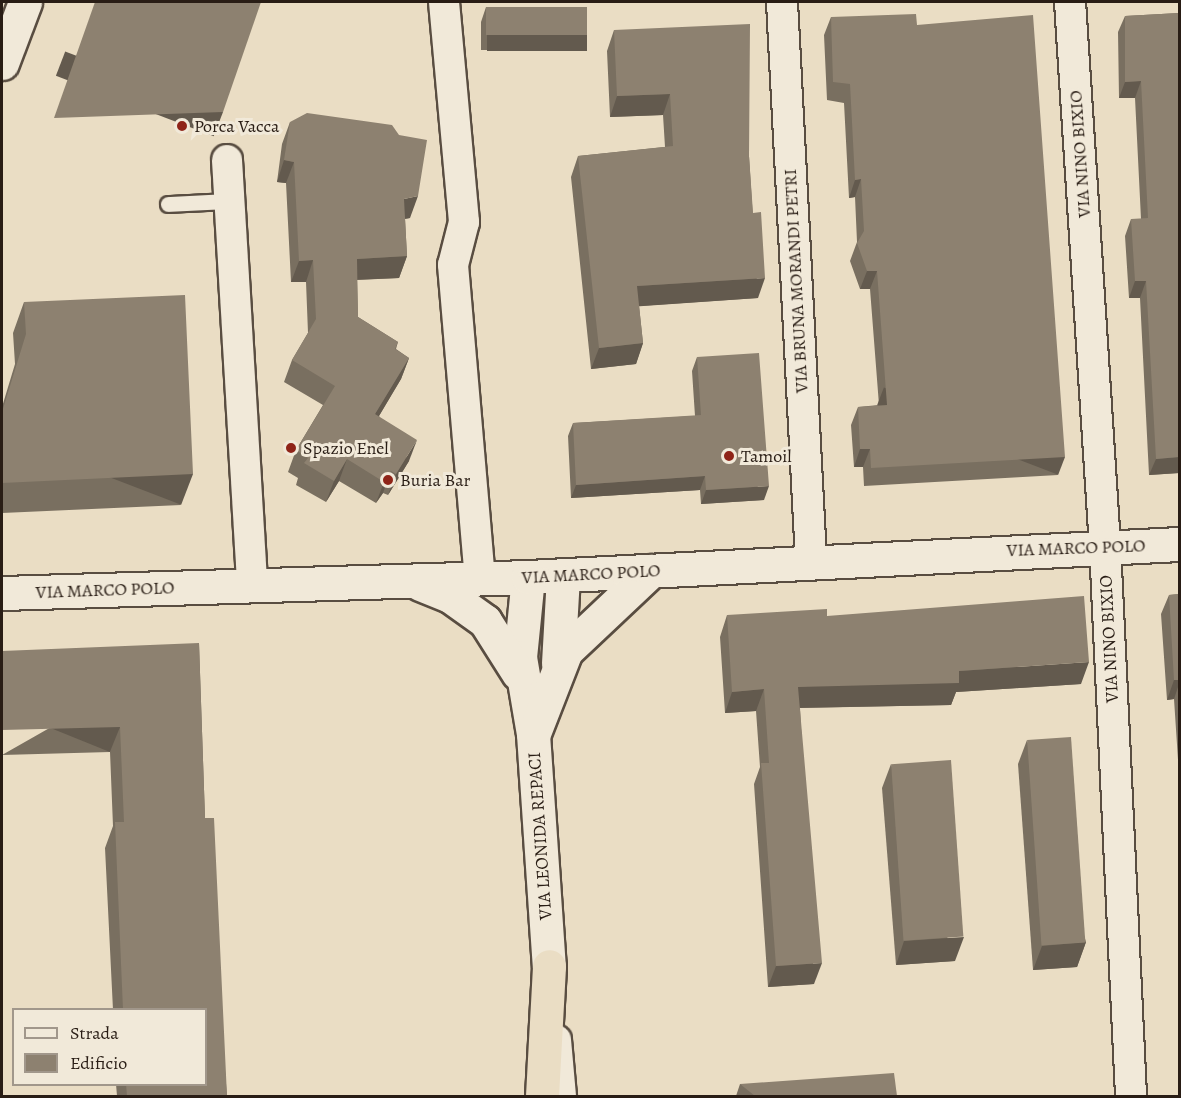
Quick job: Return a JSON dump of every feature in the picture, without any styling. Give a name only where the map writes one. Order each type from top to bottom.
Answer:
[{"type":"highway","points":[[542,1096],[549,966]]},
{"type":"street","points":[[2,63],[25,2]]},
{"type":"street","points":[[444,2],[464,222],[453,265],[480,579]]},
{"type":"street","name":"VIA BRUNA MORANDI PETRI","points":[[782,2],[811,560]]},
{"type":"street","name":"VIA NINO BIXIO","points":[[1070,2],[1105,546],[1131,1096]]},
{"type":"street","points":[[227,160],[252,586]]},
{"type":"street","name":"VIA MARCO POLO","points":[[2,593],[528,578],[811,560],[1179,544]]},
{"type":"street","points":[[558,663],[604,610],[651,571]]},
{"type":"street","points":[[533,734],[558,663],[562,575]]},
{"type":"street","name":"VIA LEONIDA REPACI","points":[[528,578],[520,624],[522,680],[533,734],[549,966],[561,1096]]},
{"type":"street","points":[[410,581],[450,596],[485,621],[522,680]]},
{"type":"lane","points":[[168,204],[230,201]]},
{"type":"building","points":[[95,2],[261,2],[223,112],[54,118]]},
{"type":"building","points":[[486,7],[587,7],[587,35],[486,35]]},
{"type":"building","points":[[1179,13],[1179,457],[1156,459],[1146,281],[1135,281],[1131,219],[1148,218],[1141,81],[1125,82],[1125,16]]},
{"type":"building","points":[[916,14],[917,25],[1033,15],[1065,457],[871,468],[870,449],[860,449],[858,407],[887,405],[877,271],[867,271],[857,243],[864,231],[861,179],[855,180],[850,84],[833,82],[831,17]]},
{"type":"building","points":[[750,24],[749,156],[753,213],[761,212],[765,278],[637,286],[643,343],[599,348],[578,156],[673,146],[670,94],[617,96],[614,30]]},
{"type":"building","points":[[307,113],[392,125],[399,135],[427,140],[418,196],[404,199],[407,256],[357,259],[358,317],[398,342],[395,349],[409,358],[375,414],[417,440],[396,474],[391,471],[384,482],[347,459],[334,481],[304,463],[308,458],[296,450],[335,386],[292,360],[316,319],[313,260],[299,261],[294,162],[284,160],[290,122]]},
{"type":"building","points":[[185,295],[193,474],[2,483],[2,412],[26,334],[24,302]]},
{"type":"building","points":[[759,353],[769,486],[706,490],[705,476],[576,485],[573,423],[701,415],[697,357]]},
{"type":"building","points":[[1179,594],[1179,680],[1174,680],[1169,595]]},
{"type":"building","points":[[1084,596],[1089,662],[959,671],[959,683],[798,687],[822,963],[776,966],[761,763],[769,763],[764,689],[732,692],[727,615],[827,609],[827,616]]},
{"type":"building","points":[[199,643],[205,818],[214,818],[227,1096],[127,1096],[126,1086],[207,1086],[207,1008],[123,1008],[115,822],[124,822],[120,727],[2,730],[2,651]]},
{"type":"building","points":[[1071,737],[1085,942],[1041,946],[1027,740]]},
{"type":"building","points":[[951,760],[963,937],[903,941],[891,764]]},
{"type":"building","points":[[894,1073],[897,1096],[755,1096],[740,1084]]},
{"type":"place","name":"Porca Vacca","points":[[182,126]]},
{"type":"place","name":"Spazio Enel","points":[[291,448]]},
{"type":"place","name":"Tamoil","points":[[729,456]]},
{"type":"place","name":"Buria Bar","points":[[388,480]]}]
